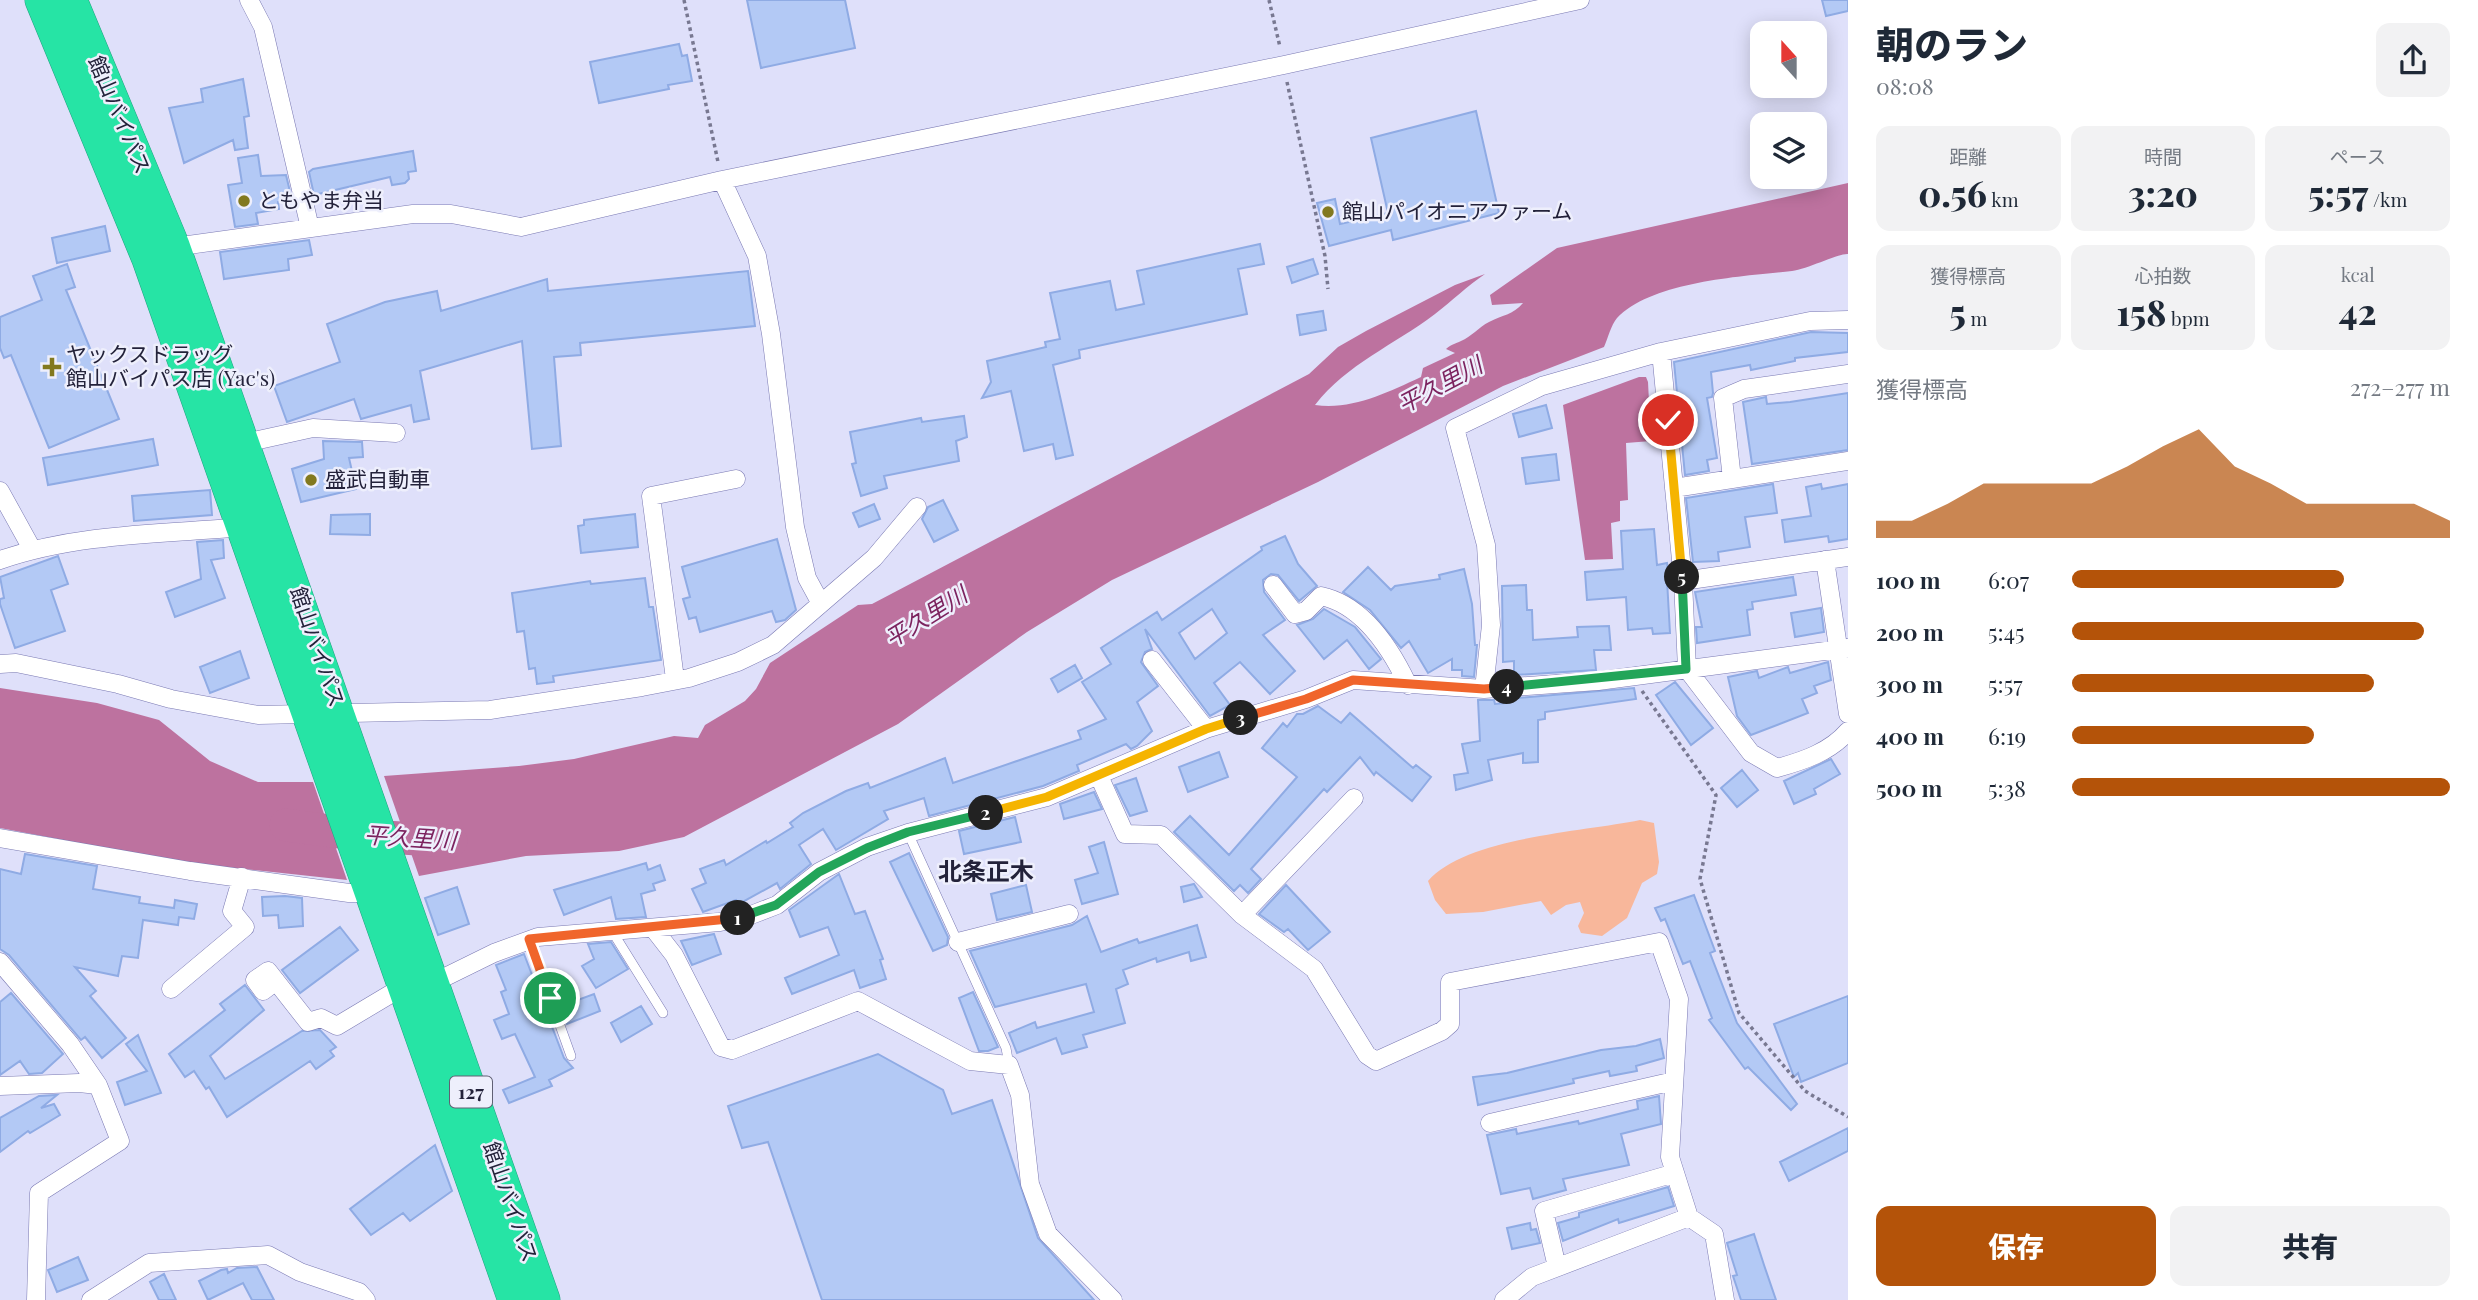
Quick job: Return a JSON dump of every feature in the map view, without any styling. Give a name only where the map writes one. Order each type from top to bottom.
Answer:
[{"type":"highway","name":"館山バイパス","points":[[41,0],[149,259],[245,527],[326,718]]},
{"type":"highway","name":"館山バイパス","points":[[71,0],[174,247],[245,443],[326,718],[385,888],[419,984],[544,1300]]},
{"type":"highway","name":"館山バイパス","points":[[419,984],[514,1300]]},
{"type":"street","points":[[249,0],[263,27],[310,228]]},
{"type":"street","points":[[174,247],[412,214],[451,214],[522,227],[722,180],[1284,65],[1580,0]]},
{"type":"street","points":[[722,180],[757,256],[771,334],[795,527],[807,578],[820,602]]},
{"type":"street","points":[[1484,689],[1491,625],[1486,545],[1455,428],[1542,386],[1661,352],[1810,321],[1848,320]]},
{"type":"street","points":[[1661,352],[1683,581],[1686,669],[1751,753],[1777,768],[1801,761],[1826,749],[1838,742],[1848,731]]},
{"type":"street","points":[[1732,479],[1723,397],[1744,389],[1848,374]]},
{"type":"street","points":[[245,443],[313,428],[396,433]]},
{"type":"street","points":[[1674,488],[1848,461]]},
{"type":"street","points":[[675,679],[651,496],[736,479]]},
{"type":"street","points":[[0,491],[32,549]]},
{"type":"street","points":[[0,664],[16,663],[233,711],[258,715],[326,718],[490,710],[675,679],[738,662],[773,645],[874,558],[917,507]]},
{"type":"street","points":[[0,560],[32,549],[81,540],[245,527]]},
{"type":"street","points":[[1683,581],[1848,557]]},
{"type":"street","points":[[1825,560],[1844,649],[1848,714]]},
{"type":"street","points":[[1273,584],[1295,614],[1306,611],[1321,596],[1340,600],[1358,614],[1394,655],[1408,685]]},
{"type":"street","points":[[275,981],[309,1022],[321,1018],[337,1026],[419,984],[529,939],[720,922],[751,915],[776,905],[819,872],[867,848],[908,832],[1047,797],[1206,729],[1306,699],[1353,680],[1484,689],[1635,677],[1844,649]]},
{"type":"street","points":[[1153,660],[1206,729]]},
{"type":"street","points":[[1099,776],[1125,834],[1161,835],[1242,915],[1314,969],[1367,1055],[1377,1061],[1442,1031],[1450,1024],[1450,982],[1659,942],[1679,999],[1670,1157],[1689,1217],[1714,1234],[1725,1300]]},
{"type":"street","points":[[1242,915],[1354,798]]},
{"type":"street","points":[[0,838],[190,871],[385,888]]},
{"type":"street","points":[[171,989],[245,927],[232,911],[242,877]]},
{"type":"street","points":[[958,942],[1069,914]]},
{"type":"street","points":[[653,928],[674,956],[721,1047],[732,1050],[858,1001],[970,1061],[1009,1065],[1020,1095],[1030,1184],[1048,1234],[1113,1300]]},
{"type":"street","points":[[0,962],[70,1044],[98,1085],[120,1141],[40,1193],[36,1300]]},
{"type":"street","points":[[1490,1123],[1674,1081]]},
{"type":"street","points":[[0,1086],[79,1083],[98,1085]]},
{"type":"street","points":[[1557,1267],[1545,1211],[1675,1173]]},
{"type":"street","points":[[1504,1300],[1532,1277],[1689,1217]]},
{"type":"street","points":[[90,1300],[149,1262],[268,1255],[300,1272],[359,1292],[366,1300]]},
{"type":"lane","points":[[908,832],[1006,1048],[1009,1065]]},
{"type":"lane","points":[[612,931],[663,1013]]},
{"type":"lane","points":[[529,939],[571,1056]]},
{"type":"path","points":[[684,0],[722,180]]},
{"type":"path","points":[[1269,0],[1325,256],[1328,289]]},
{"type":"path","points":[[1635,677],[1643,695],[1665,720],[1683,751],[1716,795],[1700,878],[1739,1013],[1805,1091],[1848,1116]]},
{"type":"shaded area","points":[[1640,820],[1654,823],[1659,862],[1657,874],[1642,883],[1627,918],[1602,936],[1581,933],[1578,926],[1584,913],[1580,902],[1566,905],[1551,915],[1541,901],[1483,912],[1446,914],[1435,900],[1428,881],[1446,866],[1497,846],[1527,838]]},
{"type":"water","points":[[1848,183],[1848,254],[1792,271],[1700,282],[1652,296],[1617,318],[1604,347],[1503,386],[1318,482],[1112,580],[1027,632],[898,724],[684,837],[619,851],[526,856],[419,876],[384,776],[519,766],[574,759],[674,736],[698,738],[705,725],[745,701],[756,689],[770,663],[858,605],[872,604],[1309,374],[1338,347],[1455,285],[1485,274],[1435,314],[1356,366],[1315,405],[1356,403],[1421,377],[1423,368],[1455,353],[1446,349],[1448,347],[1519,307],[1523,303],[1492,305],[1490,295],[1557,248]]},
{"type":"water","points":[[1639,377],[1646,377],[1648,382],[1651,441],[1626,443],[1628,500],[1620,501],[1620,521],[1611,523],[1613,559],[1585,560],[1563,405]]},
{"type":"water","points":[[0,688],[97,703],[159,720],[210,761],[258,782],[313,782],[347,880],[179,862],[0,828]]},
{"type":"building","points":[[747,0],[845,0],[855,48],[761,68]]},
{"type":"building","points":[[1822,0],[1848,0],[1848,11],[1826,16]]},
{"type":"building","points":[[679,44],[682,56],[687,55],[692,81],[668,85],[669,89],[599,103],[590,62]]},
{"type":"building","points":[[243,79],[249,116],[244,117],[248,148],[235,150],[233,140],[184,163],[169,108],[203,102],[201,89]]},
{"type":"building","points":[[1476,111],[1499,213],[1393,240],[1391,230],[1329,246],[1317,203],[1335,199],[1340,224],[1388,213],[1371,138]]},
{"type":"building","points":[[413,151],[416,171],[408,172],[409,179],[405,183],[392,185],[390,177],[314,195],[309,172],[313,169]]},
{"type":"building","points":[[258,155],[261,176],[286,175],[292,200],[278,202],[279,209],[256,213],[258,224],[235,227],[228,185],[242,183],[238,158]]},
{"type":"building","points":[[105,226],[110,251],[57,263],[52,238]]},
{"type":"building","points":[[309,240],[312,255],[288,259],[289,270],[224,279],[220,252]]},
{"type":"building","points":[[1260,244],[1264,264],[1238,269],[1247,314],[1079,350],[1080,358],[1053,365],[1073,455],[1056,459],[1053,444],[1024,451],[1011,391],[982,398],[991,382],[987,361],[1046,347],[1045,342],[1060,339],[1050,293],[1110,281],[1116,310],[1144,304],[1137,271]]},
{"type":"building","points":[[1313,259],[1318,274],[1292,283],[1287,267]]},
{"type":"building","points":[[67,264],[75,287],[66,290],[119,419],[49,448],[11,355],[4,358],[0,348],[0,317],[42,300],[33,276]]},
{"type":"building","points":[[748,271],[755,326],[580,343],[581,355],[554,357],[561,446],[532,449],[522,341],[420,371],[429,419],[414,422],[411,405],[361,419],[354,399],[287,422],[274,386],[340,362],[327,324],[385,302],[437,291],[441,311],[547,279],[548,291]]},
{"type":"building","points":[[1323,311],[1326,330],[1300,335],[1297,315]]},
{"type":"building","points":[[1811,332],[1848,333],[1848,352],[1795,358],[1795,361],[1751,370],[1750,365],[1711,372],[1713,393],[1712,397],[1707,398],[1717,458],[1707,460],[1709,471],[1685,475],[1674,362]]},
{"type":"building","points":[[1848,393],[1848,450],[1752,464],[1743,402],[1766,397],[1767,404]]},
{"type":"building","points":[[1546,405],[1552,428],[1519,437],[1513,414]]},
{"type":"building","points":[[964,416],[967,437],[956,441],[959,461],[884,476],[887,488],[861,496],[852,464],[856,463],[850,432],[921,418],[922,422]]},
{"type":"building","points":[[153,439],[158,465],[48,485],[43,458]]},
{"type":"building","points":[[323,441],[362,442],[363,457],[349,458],[356,489],[301,502],[292,469],[324,459]]},
{"type":"building","points":[[1556,454],[1559,480],[1526,484],[1522,458]]},
{"type":"building","points":[[1773,484],[1777,513],[1745,517],[1750,547],[1718,552],[1719,561],[1693,562],[1686,498]]},
{"type":"building","points":[[1821,484],[1822,489],[1848,484],[1848,539],[1829,542],[1828,536],[1785,542],[1782,520],[1811,516],[1806,487]]},
{"type":"building","points":[[210,490],[212,515],[134,521],[132,496]]},
{"type":"building","points":[[943,500],[958,530],[934,542],[922,519],[928,507]]},
{"type":"building","points":[[874,504],[880,519],[859,527],[853,513]]},
{"type":"building","points":[[370,514],[370,535],[330,534],[331,515]]},
{"type":"building","points":[[635,514],[638,547],[581,553],[578,526],[584,525],[584,520]]},
{"type":"building","points":[[1654,529],[1657,565],[1667,563],[1670,633],[1653,634],[1652,628],[1628,630],[1626,597],[1587,600],[1585,572],[1623,569],[1621,531]]},
{"type":"building","points":[[1285,536],[1298,564],[1317,586],[1299,601],[1278,575],[1271,574],[1263,580],[1264,592],[1285,620],[1263,635],[1295,671],[1270,694],[1240,662],[1214,683],[1230,705],[1210,716],[1145,629],[1152,649],[1145,652],[1141,662],[1158,686],[1137,702],[1152,731],[1137,746],[1131,749],[1126,744],[1077,765],[1079,771],[1043,786],[929,816],[924,798],[884,811],[888,819],[836,850],[823,829],[799,845],[811,864],[780,889],[777,883],[739,904],[736,900],[703,912],[692,889],[706,883],[700,869],[724,860],[726,865],[793,827],[790,823],[803,813],[846,791],[868,783],[870,788],[945,758],[953,783],[1081,739],[1078,731],[1106,719],[1082,682],[1111,664],[1101,648],[1157,612],[1162,620],[1262,550],[1261,547]],"holes":[[[1212,609],[1227,633],[1195,659],[1179,633]]]},
{"type":"building","points":[[777,539],[796,610],[785,620],[776,622],[772,611],[700,632],[696,617],[689,619],[683,599],[690,597],[682,567]]},
{"type":"building","points":[[223,540],[224,558],[211,560],[225,598],[175,617],[166,592],[201,579],[197,542]]},
{"type":"building","points":[[58,556],[68,584],[51,590],[65,631],[15,648],[0,604],[0,599],[4,598],[0,577]]},
{"type":"building","points":[[1368,567],[1391,590],[1395,586],[1440,579],[1439,575],[1464,569],[1477,645],[1474,677],[1462,676],[1462,670],[1452,670],[1452,659],[1428,673],[1409,641],[1401,648],[1370,610],[1343,592]]},
{"type":"building","points":[[1793,577],[1796,595],[1752,602],[1753,609],[1747,610],[1750,635],[1697,643],[1696,627],[1702,627],[1695,592]]},
{"type":"building","points":[[645,578],[649,607],[653,607],[661,660],[553,676],[554,682],[537,684],[535,668],[529,669],[524,631],[517,632],[512,593],[590,581],[591,584]]},
{"type":"building","points":[[1526,585],[1527,610],[1532,610],[1533,640],[1578,637],[1577,627],[1609,626],[1611,650],[1594,650],[1596,670],[1514,675],[1514,661],[1503,662],[1502,586]]},
{"type":"building","points":[[1821,608],[1824,632],[1795,637],[1791,613]]},
{"type":"building","points":[[1324,609],[1355,627],[1381,659],[1369,669],[1347,640],[1324,659],[1297,625],[1313,619]]},
{"type":"building","points":[[240,651],[249,678],[210,693],[200,667]]},
{"type":"building","points":[[1828,662],[1831,680],[1814,686],[1817,693],[1802,699],[1808,713],[1751,735],[1737,716],[1728,677],[1757,671],[1759,678],[1788,667],[1790,673]]},
{"type":"building","points":[[1075,665],[1082,678],[1058,692],[1051,679]]},
{"type":"building","points":[[1675,682],[1713,728],[1691,745],[1656,695]]},
{"type":"building","points":[[1634,688],[1636,699],[1545,712],[1545,719],[1538,720],[1538,762],[1523,763],[1523,753],[1488,760],[1492,780],[1456,790],[1454,775],[1468,773],[1462,744],[1480,741],[1478,700],[1494,700],[1495,704],[1505,703],[1505,699]]},
{"type":"building","points":[[1318,706],[1341,723],[1350,713],[1413,768],[1416,765],[1431,777],[1412,801],[1376,772],[1374,775],[1360,757],[1327,792],[1324,789],[1251,869],[1261,879],[1248,893],[1240,885],[1234,891],[1174,832],[1190,816],[1229,855],[1297,777],[1262,748],[1283,723],[1287,727],[1297,714],[1303,714]]},
{"type":"building","points":[[1219,752],[1228,777],[1188,792],[1179,767]]},
{"type":"building","points":[[1831,759],[1840,774],[1814,789],[1816,794],[1794,804],[1784,781]]},
{"type":"building","points":[[1742,770],[1758,790],[1737,807],[1721,788]]},
{"type":"building","points":[[1136,778],[1147,811],[1130,816],[1115,785]]},
{"type":"building","points":[[1094,792],[1102,809],[1064,819],[1060,804]]},
{"type":"building","points":[[1015,817],[1021,842],[964,854],[959,831]]},
{"type":"building","points":[[1104,842],[1118,894],[1082,904],[1075,880],[1098,873],[1089,847]]},
{"type":"building","points":[[909,853],[948,937],[947,945],[933,951],[890,862]]},
{"type":"building","points":[[25,854],[97,866],[93,889],[140,897],[139,903],[174,908],[175,900],[197,904],[194,919],[179,917],[178,925],[143,920],[138,958],[122,956],[118,976],[75,967],[96,991],[90,996],[126,1038],[102,1058],[85,1037],[81,1040],[9,955],[0,949],[0,869],[21,874]]},
{"type":"building","points":[[646,863],[648,870],[660,865],[665,880],[653,884],[655,890],[641,894],[646,917],[616,919],[611,897],[564,915],[554,890]]},
{"type":"building","points":[[839,874],[855,914],[865,911],[883,959],[880,960],[886,979],[860,988],[854,970],[792,994],[785,978],[839,955],[828,927],[800,937],[789,910]]},
{"type":"building","points":[[1194,884],[1202,897],[1184,902],[1181,887]]},
{"type":"building","points":[[1026,885],[1032,912],[997,920],[991,894]]},
{"type":"building","points":[[1286,885],[1330,932],[1308,950],[1288,929],[1284,932],[1259,914]]},
{"type":"building","points":[[457,887],[469,924],[438,935],[425,898]]},
{"type":"building","points":[[1694,895],[1715,951],[1710,953],[1737,1023],[1797,1104],[1791,1110],[1748,1067],[1745,1069],[1709,1020],[1712,1018],[1690,961],[1683,964],[1665,919],[1661,921],[1655,908]]},
{"type":"building","points":[[262,897],[302,898],[303,926],[279,928],[278,915],[263,916]]},
{"type":"building","points":[[1087,916],[1101,952],[1137,939],[1139,943],[1197,925],[1206,957],[1191,961],[1189,952],[1157,962],[1156,958],[1123,970],[1128,984],[1116,989],[1125,1023],[1083,1035],[1087,1047],[1062,1054],[1056,1038],[1017,1053],[1009,1033],[1035,1022],[1037,1028],[1094,1012],[1086,984],[995,1007],[970,951],[1072,925]]},
{"type":"building","points":[[340,927],[358,950],[300,993],[282,970]]},
{"type":"building","points":[[714,934],[721,954],[692,965],[681,941]]},
{"type":"building","points":[[611,942],[628,969],[596,988],[582,966],[594,959],[588,944]]},
{"type":"building","points":[[524,954],[564,1058],[573,1068],[549,1080],[552,1086],[509,1103],[503,1090],[535,1077],[515,1034],[502,1039],[494,1020],[509,1014],[501,992],[506,990],[496,965]]},
{"type":"building","points":[[245,985],[264,1010],[210,1056],[225,1079],[302,1031],[320,1030],[336,1047],[330,1051],[334,1056],[316,1069],[310,1061],[227,1117],[209,1087],[206,1089],[194,1071],[185,1077],[169,1054],[225,1010],[220,1004]]},
{"type":"building","points":[[973,992],[998,1047],[988,1051],[979,1051],[959,998]]},
{"type":"building","points":[[11,993],[63,1054],[42,1073],[29,1074],[20,1061],[0,1075],[0,1002]]},
{"type":"building","points":[[594,994],[600,1011],[567,1024],[561,1006]]},
{"type":"building","points":[[1848,996],[1848,1063],[1801,1082],[1798,1073],[1794,1077],[1774,1024]]},
{"type":"building","points":[[641,1006],[652,1024],[621,1042],[611,1023]]},
{"type":"building","points":[[138,1035],[161,1093],[125,1105],[117,1082],[147,1071],[126,1044]]},
{"type":"building","points":[[1660,1039],[1664,1058],[1636,1066],[1637,1071],[1610,1076],[1609,1071],[1573,1079],[1574,1083],[1478,1105],[1473,1077],[1507,1073]]},
{"type":"building","points":[[878,1054],[943,1090],[952,1114],[992,1100],[1038,1238],[1094,1300],[822,1300],[768,1142],[742,1148],[728,1106]]},
{"type":"building","points":[[57,1095],[41,1108],[54,1104],[60,1115],[30,1133],[28,1131],[0,1152],[0,1118],[39,1096]]},
{"type":"building","points":[[1659,1096],[1661,1124],[1621,1134],[1629,1165],[1563,1179],[1566,1190],[1533,1199],[1530,1188],[1501,1194],[1487,1135],[1516,1129],[1517,1134],[1578,1121],[1579,1124],[1638,1109],[1637,1101]]},
{"type":"building","points":[[1848,1128],[1848,1151],[1789,1181],[1780,1162]]},
{"type":"building","points":[[435,1145],[452,1191],[410,1221],[403,1213],[371,1235],[350,1209]]},
{"type":"building","points":[[1668,1187],[1674,1206],[1619,1223],[1618,1219],[1563,1241],[1558,1223],[1579,1217],[1579,1213]]},
{"type":"building","points":[[1530,1223],[1531,1230],[1536,1229],[1540,1243],[1512,1249],[1507,1228]]},
{"type":"building","points":[[1754,1234],[1776,1300],[1741,1300],[1733,1276],[1737,1275],[1727,1243]]},
{"type":"building","points":[[78,1257],[88,1280],[57,1292],[48,1270]]},
{"type":"building","points":[[257,1267],[274,1300],[252,1300],[243,1283],[208,1300],[199,1281],[221,1270],[227,1269],[228,1273],[237,1268]]},
{"type":"building","points":[[164,1274],[176,1300],[159,1300],[150,1282]]},
{"type":"waterway","name":"平久里川","points":[[286,825],[368,836],[451,841]]},
{"type":"place","name":"ともやま弁当","points":[[244,201]]},
{"type":"place","name":"館山パイオニアファーム","points":[[1328,212]]},
{"type":"place","name":"ヤックスドラッグ 館山バイパス店 (Yac's)","points":[[52,367]]},
{"type":"place","name":"盛武自動車","points":[[311,480]]},
{"type":"district","name":"北条正木","points":[[986,872]]},
{"type":"route","points":[[550,998],[529,939],[720,922],[751,915],[776,905],[819,872],[867,848],[908,832],[1047,797],[1206,729],[1306,699],[1353,680],[1484,689],[1598,681],[1686,669],[1683,581],[1668,420]]}]
